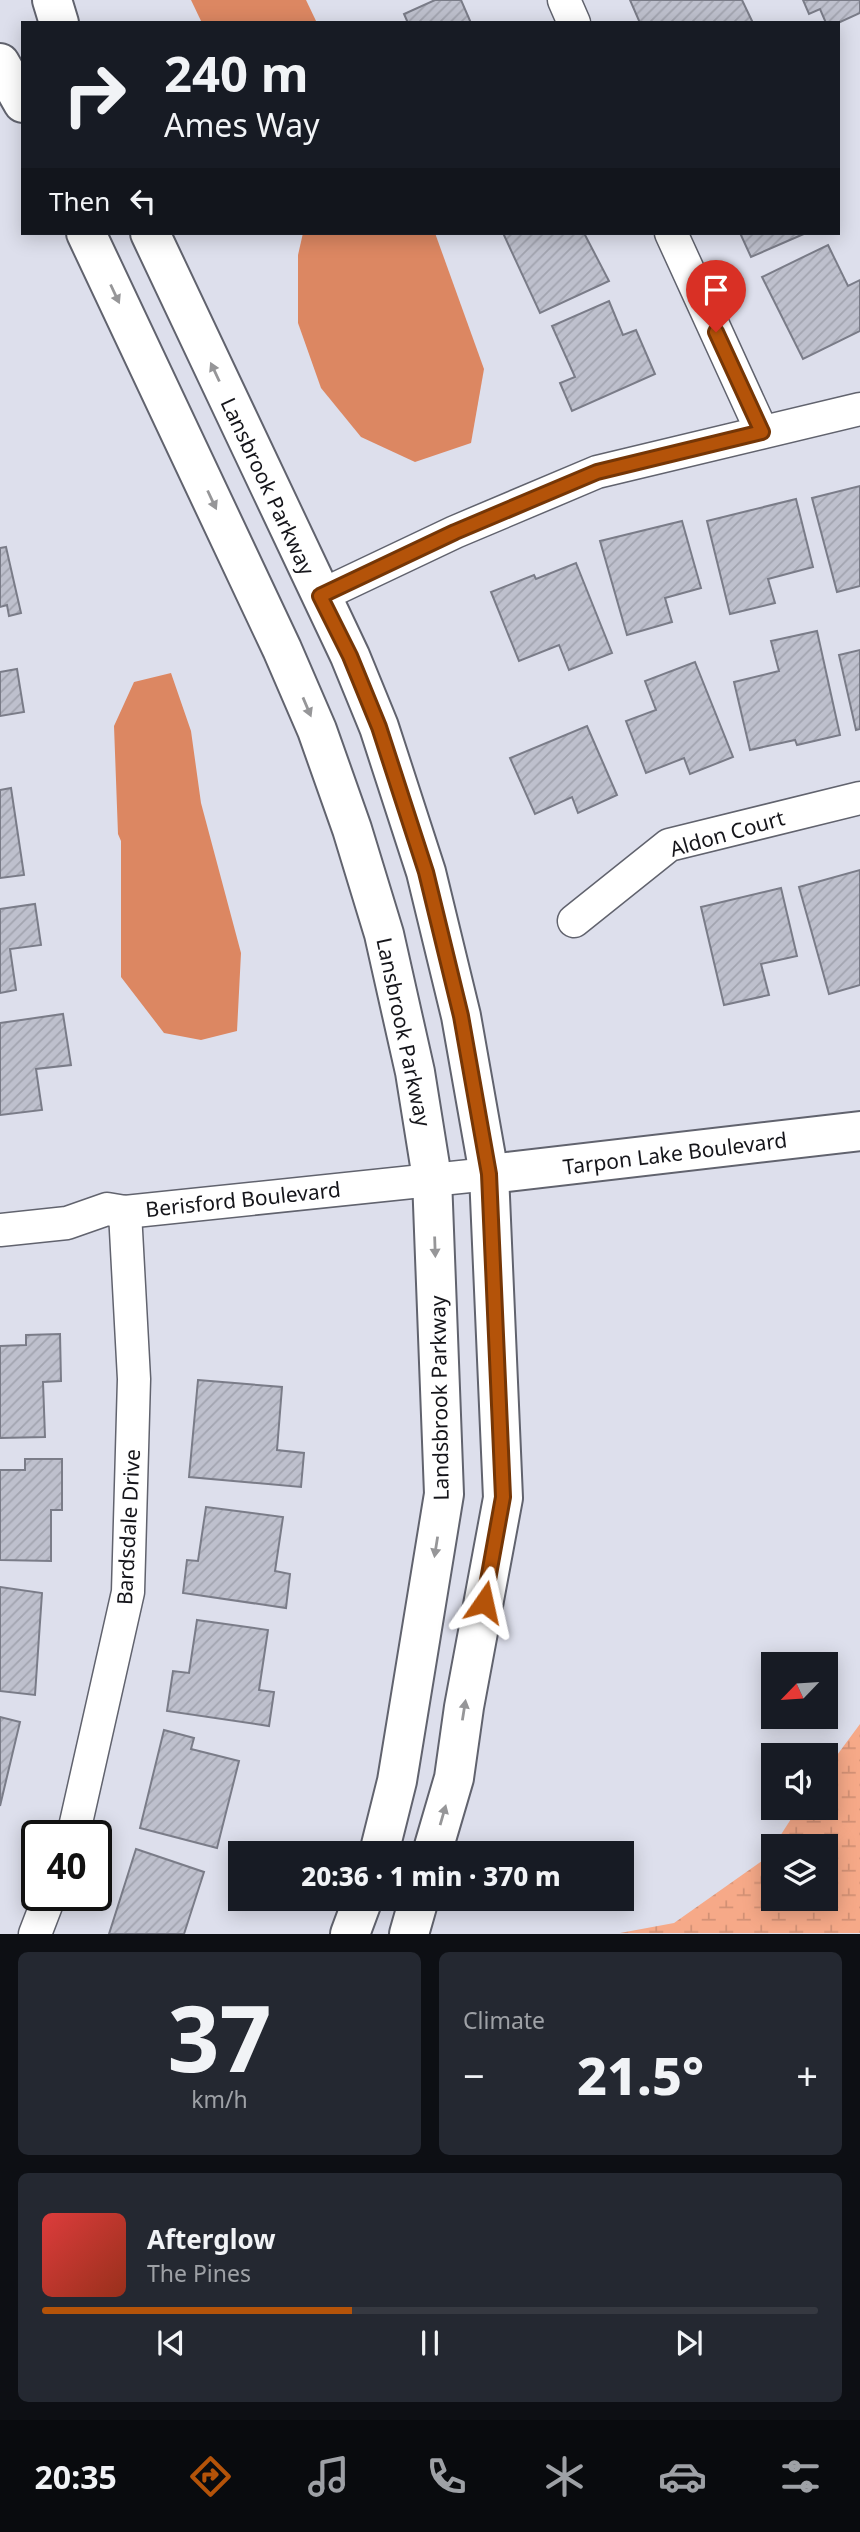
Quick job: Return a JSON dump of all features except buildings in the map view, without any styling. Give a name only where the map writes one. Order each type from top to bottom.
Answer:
[{"type":"street","points":[[52,0],[58,21]]},
{"type":"street","points":[[564,0],[573,21]]},
{"type":"street","points":[[0,62],[21,99]]},
{"type":"street","name":"Lansbrook Parkway","points":[[87,235],[282,649],[321,743],[352,829],[401,1001],[432,1178]]},
{"type":"street","name":"Lansbrook Parkway","points":[[151,235],[350,656],[379,727],[426,872],[461,1016],[489,1174],[503,1497],[454,1777],[435,1841]]},
{"type":"street","points":[[672,235],[762,432]]},
{"type":"street","points":[[320,596],[455,532],[597,472],[860,409]]},
{"type":"street","name":"Aldon Court","points":[[574,921],[668,845],[860,798]]},
{"type":"street","name":"Tarpon Lake Boulevard","points":[[489,1174],[860,1132]]},
{"type":"street","name":"Berisford Boulevard","points":[[0,1230],[67,1223],[107,1209],[125,1212],[489,1174]]},
{"type":"street","name":"Landsbrook Parkway","points":[[382,1841],[397,1781],[444,1494],[432,1178]]},
{"type":"street","name":"Bardsdale Drive","points":[[77,1820],[128,1592],[134,1379],[125,1212]]},
{"type":"street","points":[[35,1934],[44,1911]]},
{"type":"street","points":[[350,1934],[359,1911]]},
{"type":"street","points":[[409,1934],[416,1911]]},
{"type":"green space","points":[[860,1724],[860,1933],[620,1933],[674,1923],[761,1862],[761,1911],[838,1911],[838,1834],[781,1834],[790,1820],[838,1820],[838,1754]]},
{"type":"shaded area","points":[[191,0],[306,0],[316,21],[201,21]]},
{"type":"shaded area","points":[[303,235],[436,235],[484,369],[471,443],[415,462],[361,437],[321,388],[298,323],[298,255]]},
{"type":"shaded area","points":[[171,673],[191,731],[201,803],[241,953],[237,1031],[201,1040],[164,1033],[121,977],[121,841],[118,834],[114,726],[134,682]]},
{"type":"route","points":[[484,1602],[503,1497],[489,1174],[461,1016],[426,872],[379,727],[350,656],[320,596],[455,532],[597,472],[762,432],[716,332]]}]
